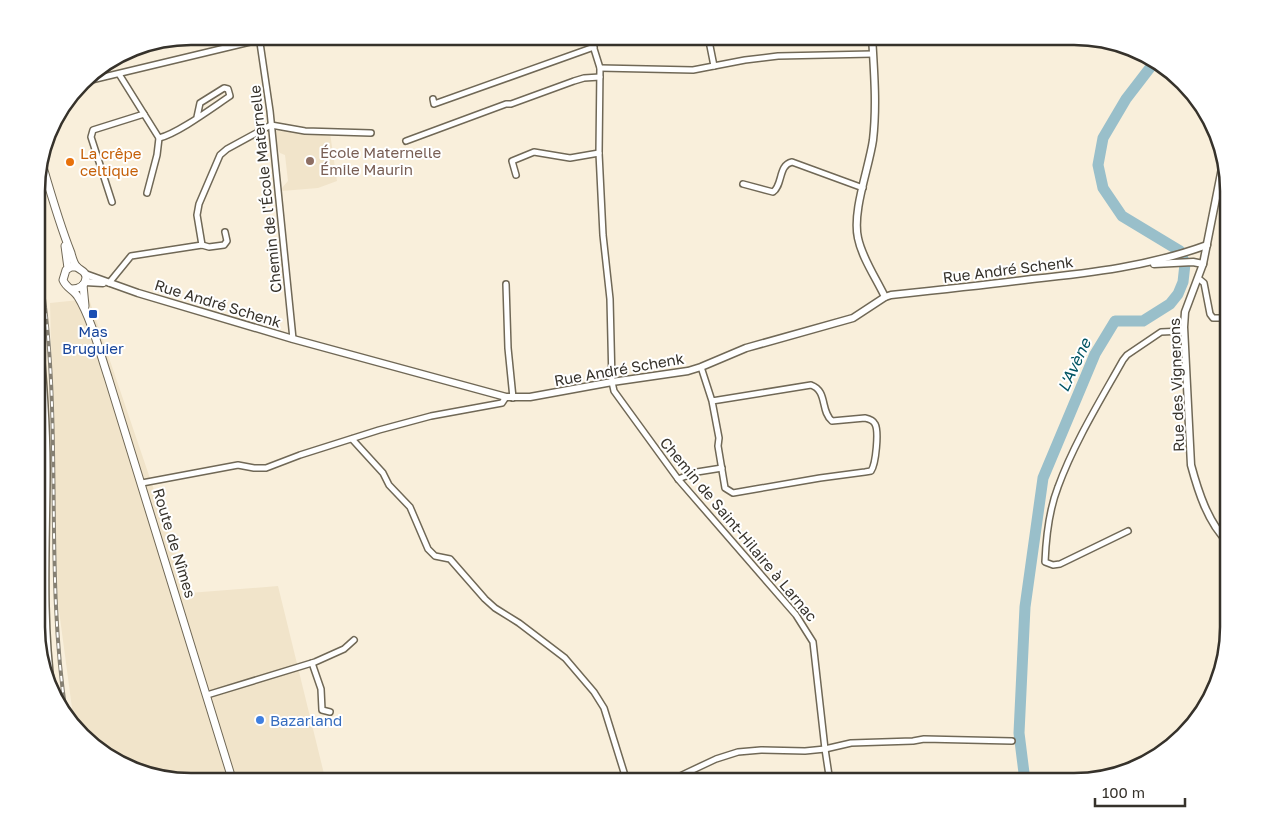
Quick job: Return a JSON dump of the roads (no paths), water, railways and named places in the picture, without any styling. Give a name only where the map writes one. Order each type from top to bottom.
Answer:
[{"type":"main road","name":"Route de Nîmes","points":[[46,176],[64,236],[77,267],[81,268],[85,274],[86,313]]},
{"type":"main road","name":"Route de Nîmes","points":[[64,236],[68,268],[64,272],[63,280],[65,285],[72,289],[78,297],[86,313],[142,484],[230,773]]},
{"type":"main road","points":[[68,268],[77,267]]},
{"type":"main road","points":[[72,289],[80,288],[84,284]]},
{"type":"street","points":[[98,79],[238,45]]},
{"type":"street","name":"Chemin de l'École Maternelle","points":[[256,45],[271,126],[293,339]]},
{"type":"street","points":[[710,45],[714,66]]},
{"type":"street","points":[[872,45],[875,113],[872,142],[858,212],[858,236],[860,245],[885,297]]},
{"type":"street","name":"Chemin de Saint-Hilaire à Larnac","points":[[594,47],[600,68],[599,152],[603,235],[610,299],[612,382],[614,391],[678,479],[796,615],[813,642],[829,773]]},
{"type":"street","points":[[432,99],[434,104],[594,47]]},
{"type":"street","points":[[600,68],[693,70],[778,56],[873,54]]},
{"type":"street","points":[[119,74],[158,138],[157,155],[147,193]]},
{"type":"street","points":[[406,141],[574,81],[600,77]]},
{"type":"street","points":[[158,138],[166,136],[197,117],[230,96],[228,89],[224,88],[200,103],[197,117]]},
{"type":"street","points":[[112,202],[91,133],[93,130],[144,114]]},
{"type":"street","points":[[202,245],[198,216],[199,204],[222,153],[271,126],[305,131],[371,133]]},
{"type":"street","points":[[428,133],[431,140]]},
{"type":"street","points":[[516,175],[512,161],[534,152],[570,158],[599,152]]},
{"type":"street","points":[[743,184],[773,192],[777,189],[784,168],[788,163],[792,162],[863,188]]},
{"type":"street","name":"Rue des Vignerons","points":[[1220,179],[1203,264],[1185,312],[1184,332],[1191,466],[1196,486],[1220,533]]},
{"type":"street","points":[[109,283],[131,256],[202,245],[209,247],[225,245],[227,241],[225,232]]},
{"type":"street","name":"Rue André Schenk","points":[[1173,260],[1207,245]]},
{"type":"street","name":"Rue André Schenk","points":[[85,274],[293,339],[509,397],[530,397],[701,368],[746,348],[853,318],[885,297],[1073,275],[1173,260],[1203,264]]},
{"type":"street","points":[[1198,278],[1204,283],[1210,314],[1213,318],[1220,318]]},
{"type":"street","name":"Rue André Schenk","points":[[84,284],[109,283]]},
{"type":"street","points":[[142,484],[238,464],[254,468],[266,468],[300,454],[352,438],[432,416],[502,403],[509,397],[506,284]]},
{"type":"street","points":[[1128,531],[1060,564],[1053,565],[1045,562],[1049,525],[1058,487],[1081,438],[1123,360],[1161,332],[1184,332]]},
{"type":"street","points":[[701,368],[712,401],[725,488],[733,493],[871,471],[875,466],[877,429],[875,423],[866,418],[832,421],[827,417],[821,391],[817,387],[811,385],[712,401]]},
{"type":"street","points":[[45,433],[47,465],[45,599],[46,648]]},
{"type":"street","points":[[352,438],[383,474],[389,485],[410,507],[428,549],[435,556],[450,559],[485,600],[565,658],[594,692],[604,708],[624,773]]},
{"type":"street","points":[[678,479],[697,472],[722,468]]},
{"type":"street","points":[[207,695],[312,663],[344,648],[354,640]]},
{"type":"street","points":[[312,663],[321,689],[322,710],[330,712]]},
{"type":"street","points":[[686,773],[716,759],[738,752],[761,750],[806,751],[851,743],[924,739],[1012,741]]},
{"type":"waterway","name":"L'Avène","points":[[1024,773],[1019,733],[1025,607],[1043,478],[1095,354],[1115,321],[1143,321],[1170,304],[1178,294],[1183,282],[1185,264],[1180,251],[1122,216],[1103,188],[1098,165],[1103,138],[1126,99],[1150,67]]},
{"type":"railway","points":[[45,308],[51,372],[56,600],[59,657],[64,698]]},
{"type":"place","name":"École Maternelle Émile Maurin","points":[[310,161]]},
{"type":"place","name":"La crêpe celtique","points":[[70,162]]},
{"type":"place","name":"Mas Bruguier","points":[[93,314]]},
{"type":"place","name":"Bazarland","points":[[260,720]]}]
